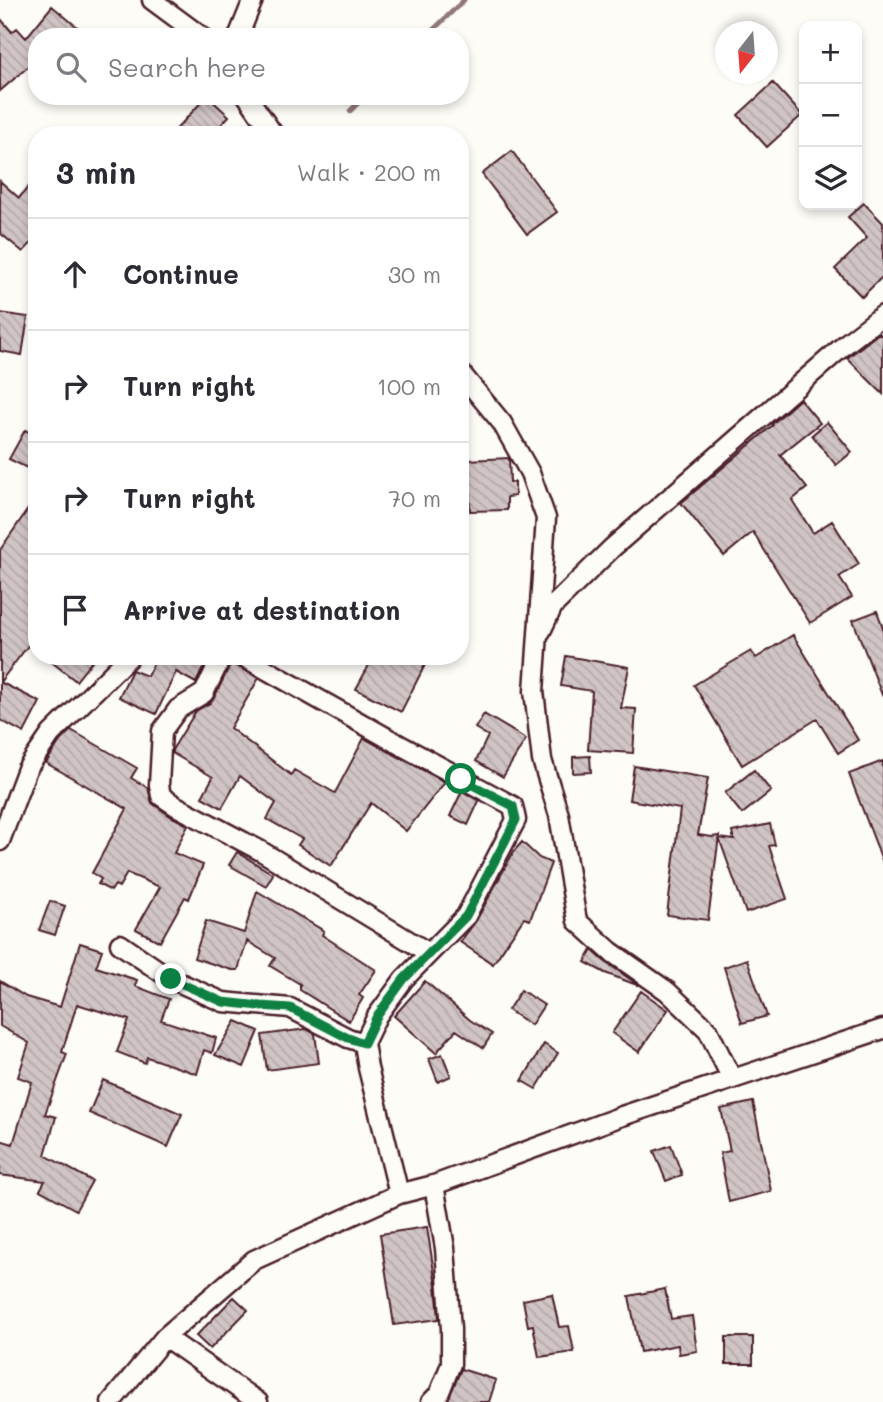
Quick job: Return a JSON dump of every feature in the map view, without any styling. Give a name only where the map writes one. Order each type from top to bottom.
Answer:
[{"type":"street","points":[[152,0],[190,28]]},
{"type":"street","points":[[242,28],[253,0]]},
{"type":"street","points":[[253,105],[268,126]]},
{"type":"street","points":[[536,640],[553,606],[612,548],[848,342],[883,315]]},
{"type":"street","points":[[469,383],[502,423],[530,473],[546,518],[534,691],[542,760],[558,816],[577,921],[610,951],[667,991],[708,1030],[732,1079]]},
{"type":"street","points":[[0,841],[27,769],[51,734],[121,665]]},
{"type":"street","points":[[218,665],[204,693],[178,709],[162,732],[159,785],[161,796],[261,850],[429,953]]},
{"type":"street","points":[[258,665],[513,806],[516,820],[466,916],[404,979],[377,1016],[364,1043],[399,1194]]},
{"type":"street","points":[[120,944],[171,979],[223,1002],[290,1008],[348,1038],[364,1043]]},
{"type":"street","points":[[111,1402],[164,1337],[254,1260],[399,1194],[434,1185],[622,1116],[883,1029]]},
{"type":"street","points":[[431,1402],[439,1394],[451,1364],[445,1248],[434,1185]]},
{"type":"street","points":[[164,1337],[258,1402]]},
{"type":"building","points":[[52,6],[78,28],[34,28]]},
{"type":"building","points":[[0,18],[12,32],[17,28],[26,38],[28,36],[28,67],[0,91]]},
{"type":"building","points":[[772,84],[799,112],[799,118],[767,147],[738,115]]},
{"type":"building","points":[[199,105],[217,105],[229,116],[220,126],[179,126]]},
{"type":"building","points":[[512,151],[557,212],[527,234],[482,174]]},
{"type":"building","points":[[0,181],[19,198],[28,188],[28,247],[23,252],[0,233]]},
{"type":"building","points":[[864,203],[883,223],[883,276],[862,297],[835,269],[867,238],[848,217],[856,210],[862,210]]},
{"type":"building","points":[[0,313],[28,317],[22,355],[0,351]]},
{"type":"building","points":[[879,333],[883,337],[883,394],[847,358]]},
{"type":"building","points":[[800,399],[820,423],[780,455],[807,488],[792,500],[813,533],[832,521],[859,564],[839,577],[852,597],[810,623],[753,532],[724,556],[681,503]]},
{"type":"building","points":[[827,422],[852,452],[836,465],[812,435]]},
{"type":"building","points":[[25,430],[28,432],[28,468],[9,459]]},
{"type":"building","points":[[509,458],[510,482],[515,482],[515,496],[507,497],[507,510],[470,511],[469,460]]},
{"type":"building","points":[[28,509],[28,646],[0,682],[0,550]]},
{"type":"building","points":[[877,611],[883,628],[882,695],[853,620]]},
{"type":"building","points":[[793,635],[858,740],[838,753],[817,719],[742,765],[694,685],[751,651],[756,658]]},
{"type":"building","points":[[566,656],[629,667],[621,708],[636,709],[633,753],[588,750],[592,691],[561,686]]},
{"type":"building","points":[[56,665],[89,665],[76,681]]},
{"type":"building","points":[[153,665],[205,665],[196,683],[176,672],[156,714],[119,697],[132,670],[147,676]]},
{"type":"building","points":[[230,665],[259,678],[230,728],[291,775],[294,770],[335,793],[364,738],[445,782],[406,831],[371,803],[331,866],[298,845],[302,839],[267,819],[276,803],[240,776],[222,808],[202,797],[213,777],[172,753],[172,750],[196,711],[214,698]]},
{"type":"building","points":[[369,665],[425,665],[401,712],[356,689]]},
{"type":"building","points":[[0,682],[40,702],[24,733],[0,720]]},
{"type":"building","points":[[484,714],[526,739],[503,777],[476,761],[488,736],[475,728]]},
{"type":"building","points":[[71,730],[137,768],[131,778],[148,788],[152,803],[188,825],[174,853],[203,865],[189,899],[185,897],[160,942],[136,929],[160,887],[127,873],[119,887],[115,885],[111,891],[98,884],[101,879],[92,873],[127,809],[46,763],[60,741]]},
{"type":"building","points":[[590,756],[591,772],[573,773],[573,757]]},
{"type":"building","points":[[883,761],[883,859],[882,860],[849,774]]},
{"type":"building","points":[[634,766],[708,778],[698,835],[719,836],[708,920],[667,915],[680,809],[629,800]]},
{"type":"building","points":[[754,770],[771,791],[742,814],[725,793]]},
{"type":"building","points":[[462,791],[479,801],[468,825],[450,816]]},
{"type":"building","points":[[770,824],[775,845],[769,846],[787,899],[746,913],[719,838],[734,840],[732,832]]},
{"type":"building","points":[[522,842],[539,858],[551,863],[530,920],[524,918],[493,964],[460,942],[476,921],[514,851]]},
{"type":"building","points":[[237,852],[273,874],[266,886],[229,865]]},
{"type":"building","points":[[257,891],[324,931],[322,935],[376,970],[359,995],[363,998],[349,1021],[300,990],[300,984],[270,966],[275,958],[247,941],[238,970],[194,958],[206,921],[244,933]]},
{"type":"building","points":[[50,901],[65,906],[55,935],[39,930]]},
{"type":"building","points":[[80,943],[102,950],[96,967],[137,980],[135,986],[169,999],[161,1020],[216,1038],[212,1053],[204,1050],[197,1074],[147,1057],[145,1063],[117,1052],[129,1020],[77,1004],[62,1052],[67,1054],[45,1114],[56,1117],[45,1155],[92,1181],[76,1210],[40,1190],[45,1181],[0,1175],[0,1140],[13,1144],[32,1082],[18,1077],[29,1043],[0,1026],[0,981],[26,997],[60,1007]]},
{"type":"building","points":[[592,950],[603,960],[637,985],[585,962]]},
{"type":"building","points":[[747,959],[767,1016],[742,1023],[724,967]]},
{"type":"building","points":[[425,981],[470,1020],[492,1034],[483,1048],[456,1030],[436,1053],[394,1016]]},
{"type":"building","points":[[521,990],[544,1005],[531,1025],[508,1010]]},
{"type":"building","points":[[641,991],[668,1010],[639,1052],[612,1033]]},
{"type":"building","points":[[236,1021],[259,1031],[244,1067],[215,1055]]},
{"type":"building","points":[[306,1029],[315,1034],[319,1063],[267,1070],[262,1035]]},
{"type":"building","points":[[544,1044],[558,1053],[536,1089],[522,1081]]},
{"type":"building","points":[[442,1054],[451,1076],[438,1082],[429,1059]]},
{"type":"building","points":[[103,1080],[182,1114],[168,1147],[89,1113]]},
{"type":"building","points":[[753,1102],[771,1191],[729,1202],[720,1153],[730,1151],[721,1109]]},
{"type":"building","points":[[671,1145],[682,1175],[666,1181],[654,1151]]},
{"type":"building","points":[[427,1227],[439,1319],[394,1325],[380,1234]]},
{"type":"building","points":[[665,1289],[671,1319],[692,1316],[697,1351],[679,1354],[678,1345],[640,1352],[629,1296]]},
{"type":"building","points":[[552,1294],[559,1327],[569,1326],[574,1352],[539,1357],[533,1325],[528,1326],[523,1300]]},
{"type":"building","points":[[234,1297],[248,1310],[210,1349],[196,1336]]},
{"type":"building","points":[[726,1337],[753,1337],[753,1364],[726,1364]]},
{"type":"building","points":[[461,1369],[496,1380],[489,1402],[447,1402]]},
{"type":"waterway","points":[[435,28],[464,0]]},
{"type":"waterway","points":[[350,111],[356,105]]},
{"type":"route","points":[[171,979],[223,1002],[290,1008],[348,1038],[364,1043],[377,1016],[404,979],[466,916],[516,820],[513,806],[461,779]]}]
